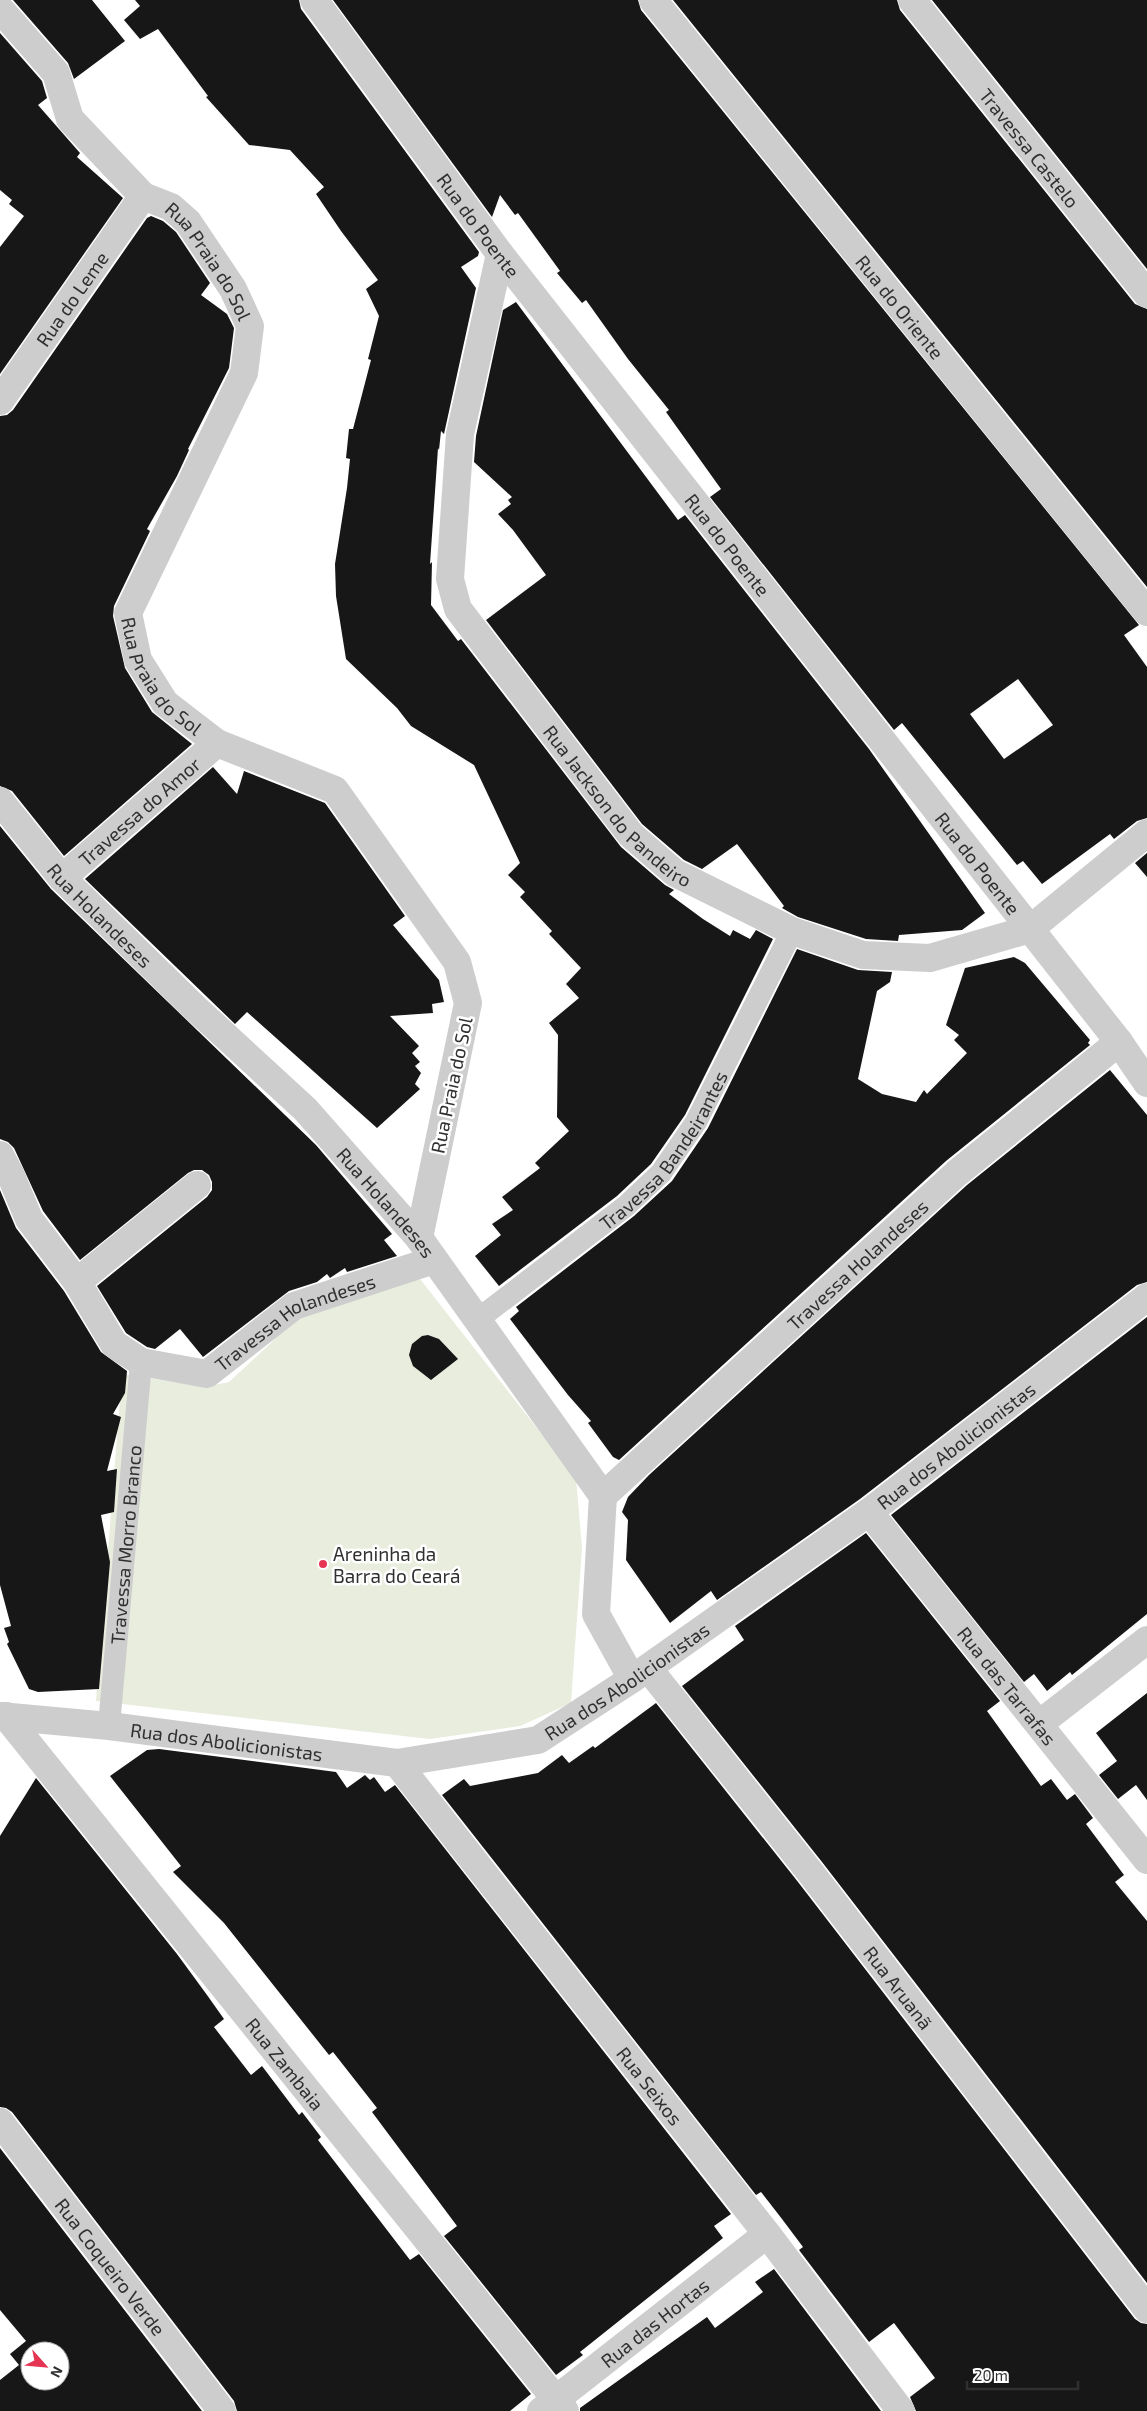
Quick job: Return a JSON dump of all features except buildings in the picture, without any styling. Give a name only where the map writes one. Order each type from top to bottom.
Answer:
[{"type":"street","name":"Rua do Poente","points":[[314,0],[500,254],[1119,1042],[1147,1083]]},
{"type":"street","name":"Rua do Oriente","points":[[653,0],[1147,612]]},
{"type":"street","name":"Travessa Castelo","points":[[912,0],[1147,294]]},
{"type":"street","name":"Rua Praia do Sol","points":[[0,9],[56,73],[70,119],[143,196],[171,207],[188,222],[233,289],[250,326],[244,373],[128,613],[138,660],[165,703],[217,743],[335,790],[457,962],[468,1003],[426,1249]]},
{"type":"street","name":"Rua do Leme","points":[[0,401],[143,196]]},
{"type":"street","name":"Rua Jackson do Pandeiro","points":[[500,254],[460,434],[450,580],[458,609],[631,835],[675,873],[792,931],[863,955],[930,958],[1030,929],[1147,833]]},
{"type":"street","name":"Travessa do Amor","points":[[62,878],[217,743]]},
{"type":"street","name":"Rua Holandeses","points":[[0,801],[62,878],[195,1008],[305,1110],[426,1249],[603,1496]]},
{"type":"street","name":"Travessa Holandeses","points":[[603,1496],[957,1173],[1119,1042]]},
{"type":"street","name":"Travessa Holandeses","points":[[0,1155],[29,1219],[77,1282],[114,1344],[141,1362],[207,1374],[294,1306],[426,1249]]},
{"type":"street","points":[[77,1282],[197,1186]]},
{"type":"street","name":"Rua dos Abolicionistas","points":[[3,1716],[110,1726],[397,1762],[538,1740],[640,1673],[869,1512],[1147,1297]]},
{"type":"street","points":[[603,1496],[596,1614],[640,1673]]},
{"type":"street","name":"Rua das Tarrafas","points":[[869,1512],[1147,1860]]},
{"type":"street","points":[[1039,1724],[1147,1640]]},
{"type":"street","name":"Rua Aruanã","points":[[640,1673],[810,1872],[1147,2309]]},
{"type":"street","name":"Rua Zambaia","points":[[3,1716],[554,2407]]},
{"type":"street","name":"Rua Seixos","points":[[397,1762],[767,2234],[901,2411]]},
{"type":"street","name":"Rua Coqueiro Verde","points":[[0,2122],[222,2411]]},
{"type":"street","name":"Rua das Hortas","points":[[554,2407],[767,2234]]},
{"type":"lane","name":"Travessa Bandeirantes","points":[[477,1320],[626,1206],[660,1173],[696,1122],[792,931]]},
{"type":"lane","name":"Travessa Morro Branco","points":[[110,1726],[141,1362]]},
{"type":"shaded area","points":[[420,1279],[576,1478],[582,1548],[571,1703],[520,1726],[430,1739],[96,1701],[122,1374],[205,1387],[229,1382],[270,1344],[298,1314]]},
{"type":"place","name":"Areninha da Barra do Ceará","points":[[323,1564]]}]
